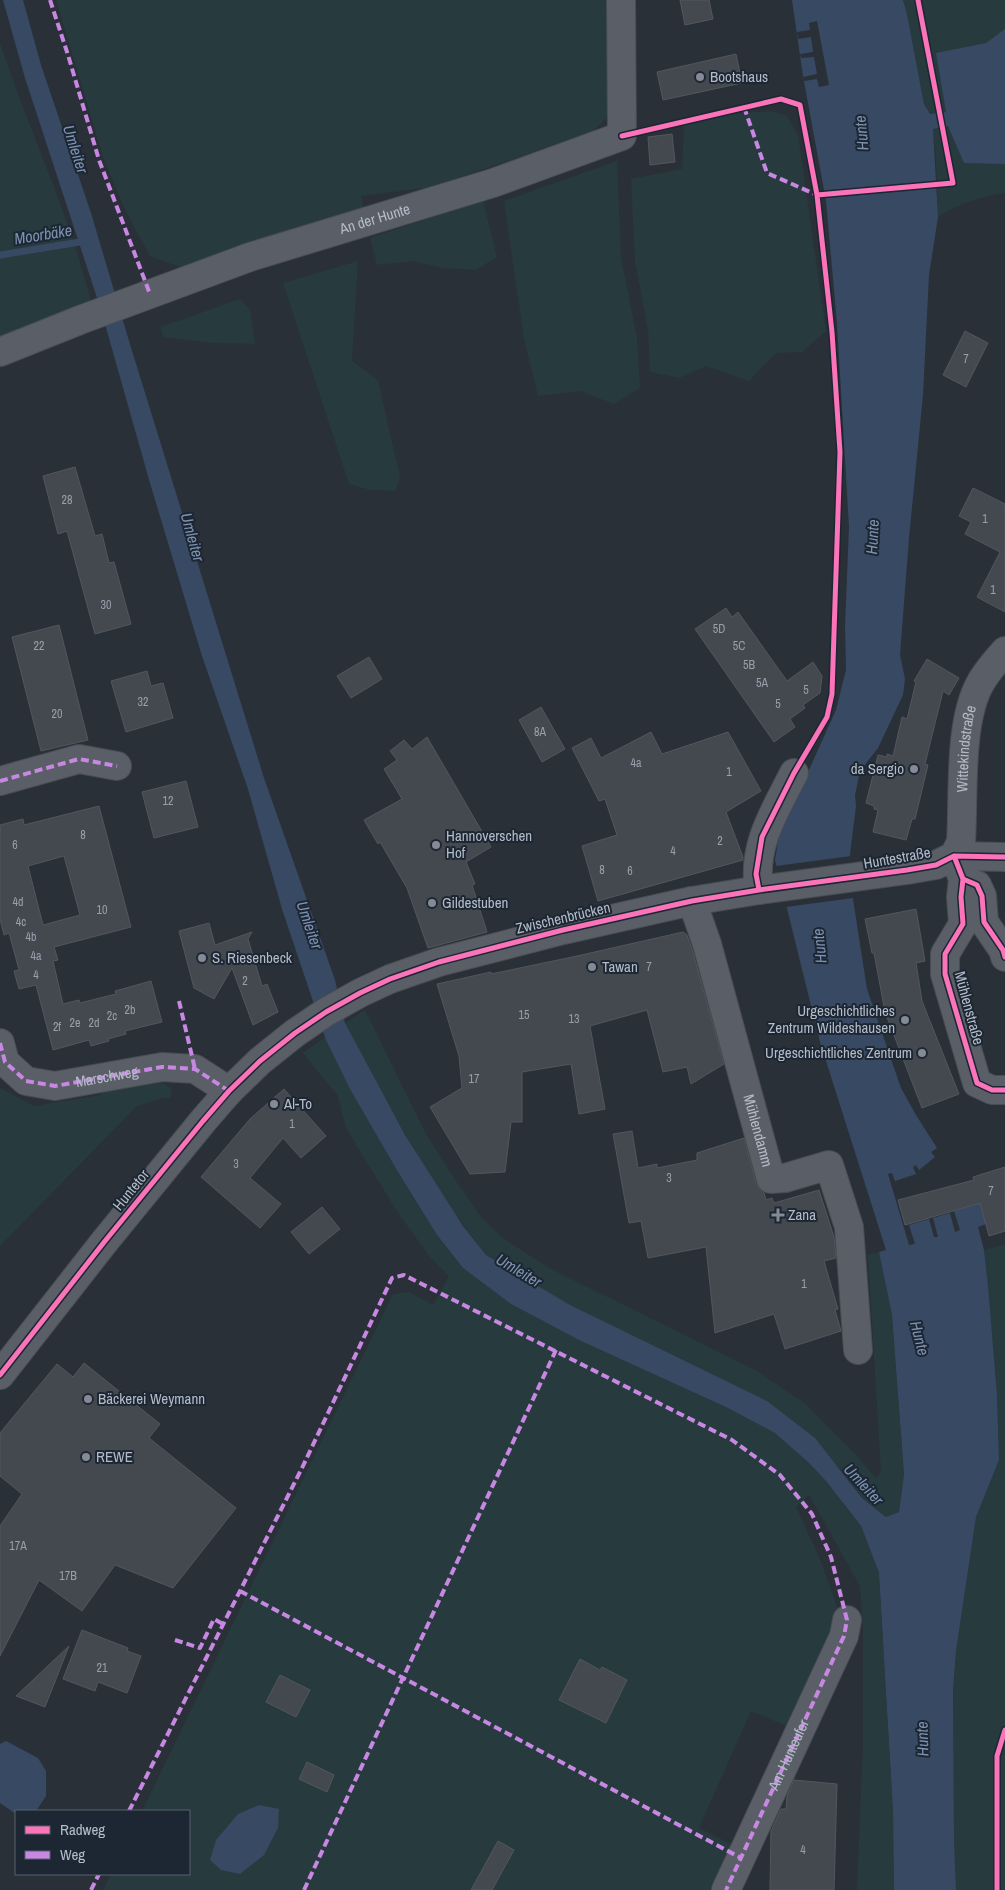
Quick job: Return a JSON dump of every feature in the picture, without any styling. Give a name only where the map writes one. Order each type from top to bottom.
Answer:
[{"type":"street","name":"An der Hunte","points":[[0,352],[250,257],[493,183],[622,136],[621,0]]},
{"type":"street","name":"Wittekindstraße","points":[[958,868],[961,842],[965,737],[971,707],[980,682],[1005,651]]},
{"type":"street","points":[[0,780],[79,759],[117,766]]},
{"type":"street","points":[[770,888],[756,874],[762,837],[794,773]]},
{"type":"street","name":"Huntestraße","points":[[852,878],[936,865],[958,868],[1005,857]]},
{"type":"street","points":[[958,868],[977,885],[982,896],[984,922],[1003,950],[1005,958]]},
{"type":"street","name":"Mühlenstraße","points":[[958,868],[963,924],[946,954],[945,974],[977,1083],[992,1090],[1005,1090]]},
{"type":"street","name":"Zwischenbrücken","points":[[295,1033],[326,1012],[360,993],[390,979],[448,960],[563,930],[692,902],[770,888],[852,878]]},
{"type":"street","name":"Mühlendamm","points":[[692,902],[706,944],[771,1179],[785,1178],[829,1165],[849,1227],[858,1350]]},
{"type":"street","name":"Huntetor","points":[[0,1375],[203,1120],[260,1061],[295,1033]]},
{"type":"street","name":"Marschweg","points":[[0,1043],[5,1062],[26,1081],[56,1086],[162,1067],[195,1069],[229,1091]]},
{"type":"street","name":"Am Hunteufer","points":[[726,1890],[844,1636],[847,1620]]},
{"type":"green space","points":[[56,0],[613,0],[614,110],[593,131],[432,187],[361,196],[365,216],[213,263],[180,267],[150,256],[126,212],[104,160]]},
{"type":"green space","points":[[903,0],[1005,0],[1005,193],[970,201],[938,217],[936,159],[932,128],[924,104]]},
{"type":"green space","points":[[0,43],[18,93],[73,240],[0,253]]},
{"type":"green space","points":[[771,111],[787,116],[798,135],[826,331],[802,352],[776,353],[749,381],[706,366],[680,378],[650,372],[648,330],[635,261],[631,179],[682,169],[684,124],[733,114]]},
{"type":"green space","points":[[617,161],[621,257],[637,338],[640,388],[614,404],[580,391],[538,396],[524,339],[504,201]]},
{"type":"green space","points":[[483,200],[497,257],[476,270],[443,268],[412,261],[377,265],[370,238]]},
{"type":"green space","points":[[75,245],[93,308],[0,342],[0,258]]},
{"type":"green space","points":[[358,261],[352,361],[378,380],[400,477],[396,491],[370,490],[349,484],[283,283]]},
{"type":"green space","points":[[240,299],[250,310],[255,344],[214,343],[163,337],[161,327]]},
{"type":"green space","points":[[365,1010],[425,1132],[453,1177],[482,1218],[504,1239],[549,1268],[755,1370],[807,1405],[876,1478],[881,1473],[868,1255],[879,1252],[892,1315],[904,1474],[899,1512],[886,1517],[862,1498],[840,1468],[486,1255],[446,1200],[410,1142],[376,1083],[345,1023]]},
{"type":"green space","points":[[325,1037],[398,1172],[437,1235],[463,1268],[511,1304],[581,1341],[728,1408],[775,1433],[826,1481],[861,1527],[879,1573],[893,1811],[894,1890],[857,1890],[863,1742],[863,1627],[860,1586],[809,1495],[796,1507],[820,1559],[841,1618],[791,1728],[751,1711],[699,1828],[735,1846],[715,1890],[103,1890],[110,1875],[190,1875],[190,1810],[142,1810],[393,1294],[409,1292],[433,1305],[449,1276],[429,1256],[396,1210],[346,1128],[338,1096],[303,1053]]},
{"type":"green space","points":[[148,1083],[163,1083],[172,1089],[170,1098],[161,1098],[136,1107],[0,1246],[0,1088],[34,1106],[100,1095],[107,1089]]},
{"type":"green space","points":[[1005,1244],[1005,1890],[956,1890],[953,1690],[956,1651],[976,1517],[999,1460],[997,1395],[984,1250]]},
{"type":"water","points":[[3,0],[23,0],[41,65],[91,213],[264,778],[335,980],[345,1023],[405,1135],[463,1226],[486,1255],[570,1305],[767,1401],[815,1438],[862,1498],[886,1517],[899,1512],[904,1474],[892,1315],[879,1252],[886,1250],[820,1042],[775,860],[779,836],[836,710],[846,670],[845,626],[849,527],[837,323],[826,201],[803,76],[792,0],[903,0],[924,104],[930,114],[946,112],[936,53],[986,43],[1005,29],[1005,164],[964,163],[948,126],[933,129],[938,217],[929,275],[923,395],[900,655],[905,679],[903,695],[878,748],[860,771],[855,795],[856,806],[850,854],[853,899],[867,989],[901,1088],[937,1148],[931,1152],[935,1157],[919,1170],[916,1165],[913,1167],[916,1174],[895,1181],[892,1173],[888,1174],[909,1245],[915,1244],[909,1225],[929,1219],[934,1237],[938,1237],[933,1218],[950,1213],[955,1232],[960,1230],[954,1211],[980,1203],[986,1224],[978,1227],[984,1250],[988,1286],[997,1395],[999,1460],[976,1517],[956,1651],[953,1690],[956,1890],[894,1890],[893,1811],[879,1573],[861,1526],[826,1481],[775,1433],[728,1408],[581,1341],[511,1304],[463,1268],[437,1235],[350,1089],[326,1040],[282,909],[248,789],[202,656],[101,310],[25,78]]},
{"type":"water","points":[[6,1741],[38,1758],[46,1771],[46,1796],[37,1810],[15,1810],[15,1813],[0,1803],[0,1744]]},
{"type":"water","points":[[259,1805],[279,1809],[278,1828],[264,1855],[240,1874],[221,1870],[210,1860],[216,1840],[238,1814]]},
{"type":"pier","points":[[817,21],[829,85],[819,87],[817,79],[804,81],[803,77],[817,74],[814,57],[801,58],[800,54],[813,52],[811,37],[798,39],[797,32],[810,30],[809,23]]},
{"type":"pier","points":[[851,856],[853,898],[786,907],[776,866]]},
{"type":"building","points":[[680,0],[709,0],[713,19],[685,25]]},
{"type":"building","name":"Bootshaus","points":[[736,54],[742,83],[663,100],[657,72]]},
{"type":"building","points":[[672,134],[675,162],[650,165],[648,137]]},
{"type":"building","points":[[965,331],[988,343],[966,387],[943,375]]},
{"type":"building","points":[[75,467],[95,536],[102,534],[109,563],[114,562],[131,624],[95,634],[67,531],[58,534],[43,476]]},
{"type":"building","points":[[973,488],[1005,504],[1005,612],[977,597],[1000,552],[965,534],[971,522],[959,516]]},
{"type":"building","points":[[726,608],[732,617],[738,612],[787,681],[813,662],[822,676],[820,693],[803,705],[805,708],[790,719],[795,727],[774,742],[695,629]]},
{"type":"building","points":[[59,625],[88,740],[41,751],[12,637]]},
{"type":"building","points":[[369,657],[382,679],[351,698],[337,676]]},
{"type":"building","points":[[927,659],[959,678],[949,695],[943,691],[925,764],[928,765],[915,819],[912,819],[906,840],[873,832],[878,810],[866,803],[878,755],[887,757],[887,754],[893,756],[902,717],[907,719],[916,682],[914,681]]},
{"type":"building","points":[[147,671],[151,686],[163,683],[173,718],[126,732],[111,681]]},
{"type":"building","points":[[541,707],[565,749],[542,762],[519,720]]},
{"type":"building","points":[[651,732],[662,754],[728,732],[761,791],[726,812],[743,860],[598,901],[582,846],[617,835],[605,799],[599,801],[572,748],[591,738],[601,758]]},
{"type":"building","name":"Hannoverschen Hof","points":[[427,737],[491,847],[466,862],[475,884],[472,885],[487,932],[428,948],[407,888],[380,842],[378,844],[364,820],[402,799],[384,769],[397,760],[390,751],[404,740],[412,749]]},
{"type":"building","points":[[186,781],[198,827],[154,838],[142,792]]},
{"type":"building","points":[[99,806],[131,927],[54,947],[58,960],[53,961],[63,1004],[79,1000],[80,1003],[116,994],[115,991],[151,981],[162,1022],[125,1031],[126,1034],[91,1046],[89,1040],[53,1050],[36,985],[19,989],[14,971],[19,970],[14,951],[9,933],[4,935],[0,919],[0,825],[23,819],[24,825]],"holes":[[[64,856],[80,915],[43,925],[28,866]]]},
{"type":"building","name":"Urgeschichtliches Zentrum","points":[[916,909],[925,961],[916,963],[922,1001],[959,1094],[922,1108],[885,1012],[874,953],[872,953],[865,919]]},
{"type":"building","points":[[209,923],[215,945],[252,932],[248,939],[262,986],[267,984],[278,1012],[253,1025],[232,968],[214,999],[194,988],[179,931]]},
{"type":"building","points":[[683,932],[687,935],[692,949],[724,1064],[691,1084],[687,1067],[663,1072],[647,1010],[590,1026],[605,1109],[579,1114],[571,1064],[522,1072],[522,1122],[511,1122],[505,1172],[470,1174],[430,1107],[462,1088],[459,1056],[437,984],[577,956]]},
{"type":"building","points":[[284,1089],[326,1136],[301,1158],[283,1138],[250,1178],[281,1204],[260,1228],[201,1177],[250,1119]]},
{"type":"building","points":[[632,1131],[638,1168],[657,1164],[657,1168],[697,1160],[697,1153],[744,1138],[756,1183],[764,1193],[766,1200],[772,1198],[774,1203],[819,1190],[834,1237],[836,1258],[824,1261],[838,1309],[835,1310],[841,1331],[785,1349],[774,1314],[715,1333],[706,1247],[648,1258],[641,1221],[629,1223],[613,1134]]},
{"type":"building","points":[[1005,1167],[1005,1231],[989,1236],[980,1203],[905,1225],[898,1200],[974,1180],[973,1177]]},
{"type":"building","points":[[322,1207],[340,1229],[309,1254],[291,1232]]},
{"type":"building","name":"REWE","points":[[84,1363],[160,1424],[149,1438],[236,1508],[173,1588],[115,1565],[82,1611],[39,1580],[0,1656],[0,1526],[22,1494],[0,1476],[0,1433],[57,1364],[73,1377]]},
{"type":"building","points":[[82,1630],[128,1648],[127,1651],[141,1656],[127,1693],[98,1682],[95,1691],[63,1679]]},
{"type":"building","points":[[69,1646],[45,1707],[16,1696]]},
{"type":"building","points":[[580,1659],[600,1670],[602,1667],[627,1680],[606,1723],[559,1700]]},
{"type":"building","points":[[280,1675],[310,1690],[296,1717],[266,1702]]},
{"type":"building","points":[[307,1762],[334,1775],[327,1792],[299,1779]]},
{"type":"building","points":[[794,1780],[837,1784],[834,1890],[770,1890],[771,1831],[781,1809],[786,1809],[787,1796]]},
{"type":"building","points":[[498,1841],[514,1850],[492,1890],[471,1890]]},
{"type":"waterway","name":"Moorbäke","points":[[0,255],[86,241]]},
{"type":"marked path","points":[[50,0],[99,160],[150,294]]},
{"type":"marked path","points":[[744,107],[767,173],[817,195]]},
{"type":"marked path","points":[[0,781],[79,759],[117,766]]},
{"type":"marked path","points":[[179,1001],[195,1069]]},
{"type":"marked path","points":[[0,1043],[5,1062],[26,1081],[55,1086],[162,1067],[195,1069],[229,1091]]},
{"type":"marked path","points":[[130,1810],[302,1468],[392,1278],[404,1275],[732,1440],[780,1475],[812,1514],[831,1557],[847,1620],[844,1636],[726,1890]]},
{"type":"marked path","points":[[304,1890],[556,1350]]},
{"type":"marked path","points":[[240,1591],[741,1858]]},
{"type":"marked path","points":[[175,1640],[200,1648],[214,1619],[223,1624]]},
{"type":"marked path","points":[[91,1890],[98,1875]]},
{"type":"cycle path","points":[[817,195],[953,183],[918,0]]},
{"type":"cycle path","points":[[622,136],[781,99],[800,105],[817,195],[832,332],[840,452],[832,694],[827,717],[794,773],[762,837],[756,874],[759,890]]},
{"type":"cycle path","points":[[954,856],[963,879],[961,897],[963,924],[945,954],[945,974],[977,1083],[992,1090],[1005,1090]]},
{"type":"cycle path","points":[[0,1375],[105,1241],[229,1091],[260,1061],[295,1033],[326,1012],[360,993],[390,979],[439,962],[563,930],[692,901],[907,870],[936,865],[954,856],[1005,857]]},
{"type":"cycle path","points":[[963,879],[977,885],[982,896],[984,922],[1003,950],[1005,957]]},
{"type":"cycle path","points":[[997,1890],[997,1756],[1005,1730]]},
{"type":"place","name":"Bootshaus","points":[[700,77]]},
{"type":"place","name":"da Sergio","points":[[914,769]]},
{"type":"place","name":"Hannoverschen Hof","points":[[436,845]]},
{"type":"place","name":"Gildestuben","points":[[432,903]]},
{"type":"place","name":"S. Riesenbeck","points":[[202,958]]},
{"type":"place","name":"Tawan","points":[[592,967]]},
{"type":"place","name":"Urgeschichtliches Zentrum Wildeshausen","points":[[905,1020]]},
{"type":"place","name":"Urgeschichtliches Zentrum","points":[[922,1053]]},
{"type":"place","name":"Al-To","points":[[274,1104]]},
{"type":"place","name":"Zana","points":[[778,1215]]},
{"type":"place","name":"Bäckerei Weymann","points":[[88,1399]]},
{"type":"place","name":"REWE","points":[[86,1457]]},
{"type":"water label","name":"Hunte","points":[[861,133]]},
{"type":"water label","name":"Umleiter","points":[[76,149]]},
{"type":"water label","name":"Umleiter","points":[[193,537]]},
{"type":"water label","name":"Hunte","points":[[872,537]]},
{"type":"water label","name":"Umleiter","points":[[310,925]]},
{"type":"water label","name":"Hunte","points":[[819,946]]},
{"type":"water label","name":"Umleiter","points":[[519,1270]]},
{"type":"water label","name":"Hunte","points":[[920,1338]]},
{"type":"water label","name":"Umleiter","points":[[864,1484]]},
{"type":"water label","name":"Hunte","points":[[922,1739]]}]
